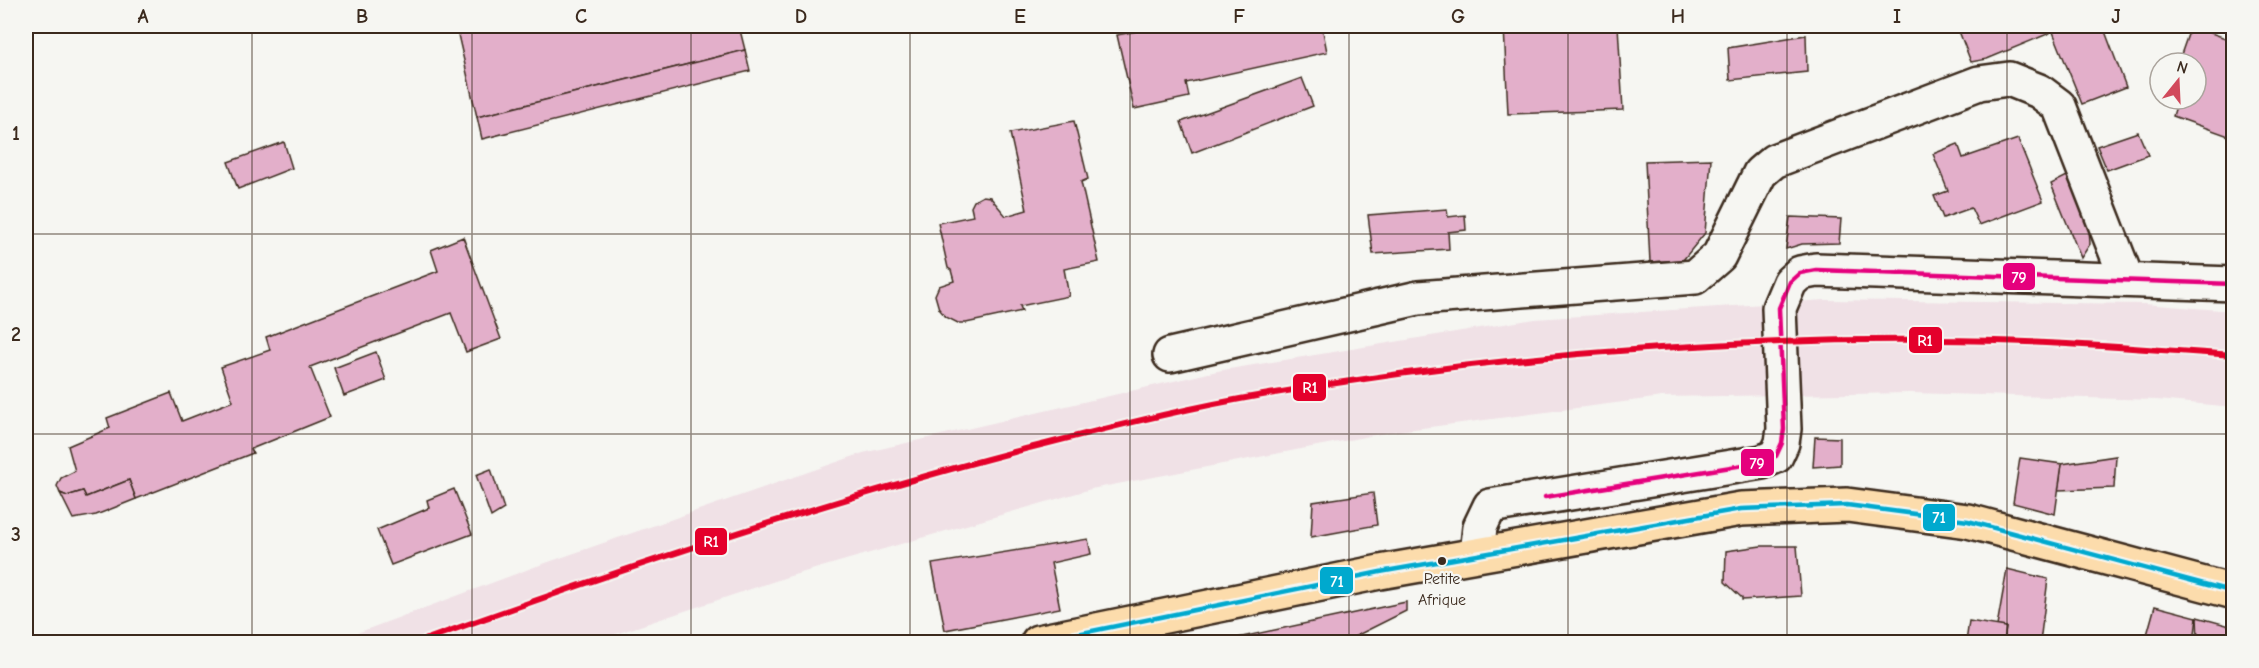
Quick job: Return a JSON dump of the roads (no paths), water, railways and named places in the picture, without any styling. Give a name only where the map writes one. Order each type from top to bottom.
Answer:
[{"type":"main road","points":[[1038,642],[1478,554],[1741,509],[1847,505],[1968,521],[2234,592]]},
{"type":"street","points":[[1170,355],[1418,298],[1695,277],[1719,256],[1760,173],[1774,161],[1979,83],[2009,79],[2039,91],[2059,106],[2127,280]]},
{"type":"street","points":[[1478,554],[1480,527],[1490,506],[1762,462],[1776,456],[1782,444],[1784,429],[1779,308],[1790,282],[1800,273],[1816,270],[2234,284]]},
{"type":"place","name":"Petite Afrique","points":[[1442,561]]}]
